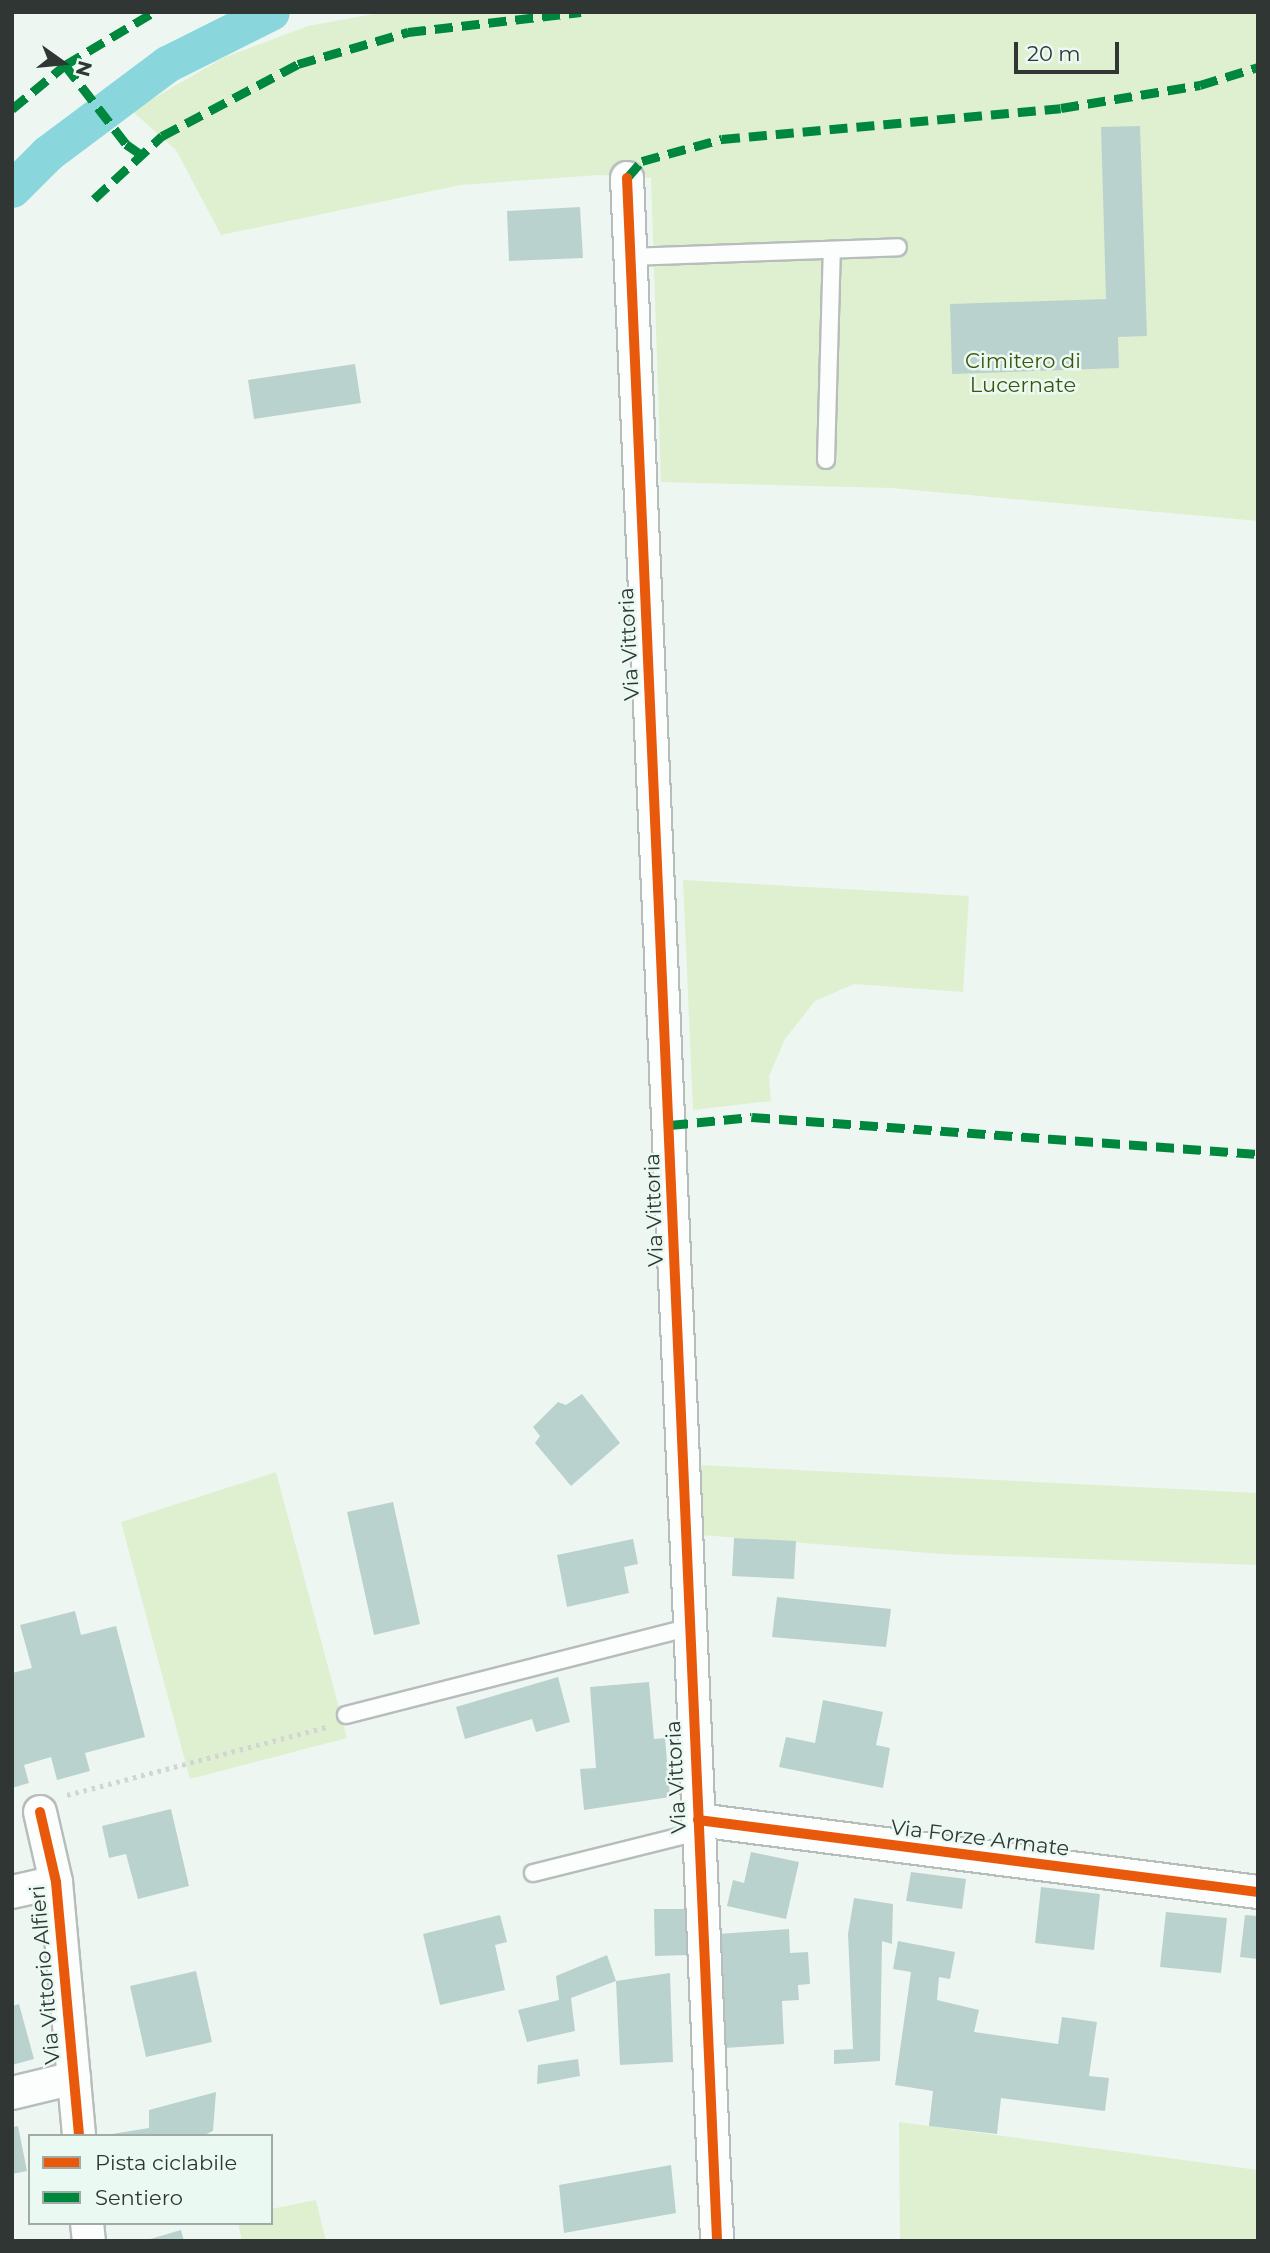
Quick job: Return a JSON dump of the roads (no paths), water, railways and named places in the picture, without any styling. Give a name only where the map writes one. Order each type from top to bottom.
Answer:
[{"type":"street","name":"Via Vittoria","points":[[627,178],[687,1628],[717,2241]]},
{"type":"street","name":"Via Vittorio Alfieri","points":[[40,1812],[57,1882],[79,2134]]},
{"type":"street","name":"Via Forze Armate","points":[[698,1826],[1258,1892]]},
{"type":"street","points":[[12,1892],[57,1882]]},
{"type":"street","points":[[12,2093],[74,2078]]},
{"type":"lane","points":[[630,257],[898,247]]},
{"type":"lane","points":[[826,460],[832,250]]},
{"type":"lane","points":[[346,1715],[687,1628]]},
{"type":"lane","points":[[533,1873],[698,1826]]},
{"type":"waterway","points":[[12,189],[48,153],[167,64],[271,12]]},
{"type":"park label","name":"Cimitero di Lucernate","points":[[1023,373]]}]
